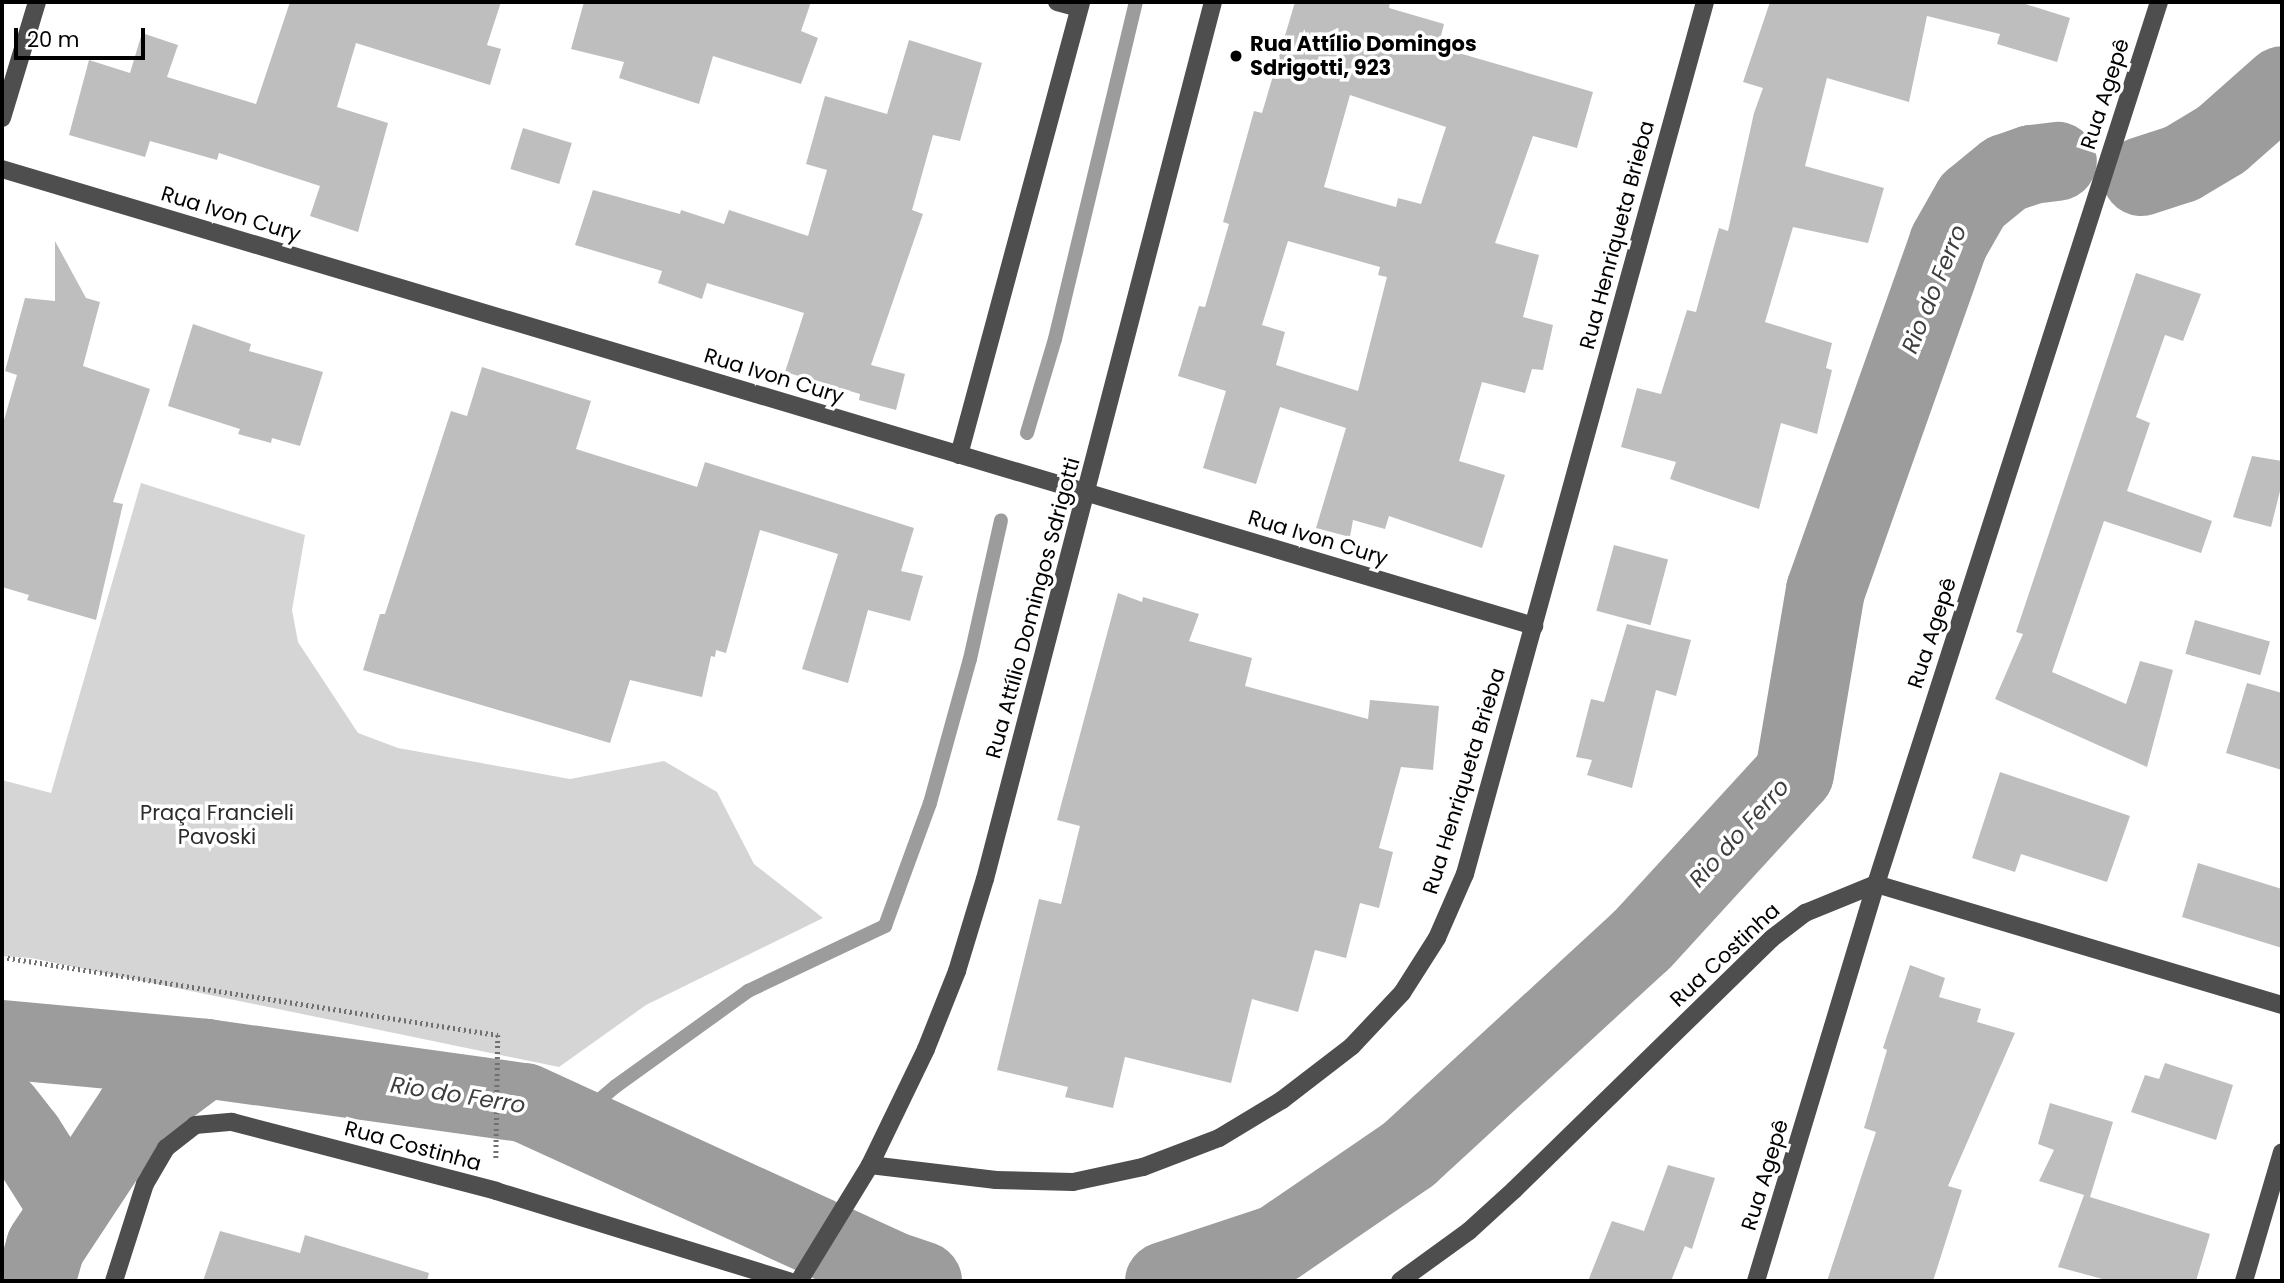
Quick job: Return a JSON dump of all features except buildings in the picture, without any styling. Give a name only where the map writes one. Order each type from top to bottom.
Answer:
[{"type":"street","points":[[2,118],[37,2]]},
{"type":"street","points":[[959,455],[1080,5],[1057,2]]},
{"type":"street","name":"Rua Attílio Domingos Sdrigotti","points":[[802,1276],[870,1165],[926,1049],[957,971],[985,878],[1087,493],[1213,2]]},
{"type":"street","name":"Rua Henriqueta Brieba","points":[[870,1165],[996,1180],[1073,1182],[1143,1167],[1219,1138],[1282,1100],[1352,1046],[1402,993],[1437,938],[1475,838],[1705,2]]},
{"type":"street","name":"Rua Agepê","points":[[1756,1281],[1876,884],[2159,2]]},
{"type":"street","name":"Rua Ivon Cury","points":[[2,169],[1534,626]]},
{"type":"street","points":[[1876,884],[2282,1005]]},
{"type":"street","name":"Rua Costinha","points":[[1400,1281],[1469,1231],[1514,1190],[1770,939],[1805,913],[1876,884]]},
{"type":"street","name":"Rua Costinha","points":[[114,1281],[145,1184],[166,1148],[195,1125],[232,1122],[496,1191],[789,1281]]},
{"type":"street","points":[[2244,1281],[2282,1152]]},
{"type":"path","points":[[2,957],[498,1035],[496,1191]]},
{"type":"green space","name":"Praça Francieli Pavoski","points":[[141,483],[305,535],[292,610],[298,642],[358,733],[398,748],[570,779],[664,761],[717,792],[754,864],[823,918],[646,1005],[559,1067],[31,958],[2,956],[2,780],[51,793]]},
{"type":"waterway","points":[[1027,433],[1055,339],[1136,2]]},
{"type":"waterway","name":"Rio do Ferro","points":[[2141,176],[2181,163],[2221,139],[2282,85]]},
{"type":"waterway","name":"Rio do Ferro","points":[[1164,1281],[1278,1243],[1408,1154],[1641,940],[1794,773],[1825,590],[1948,242],[1972,200],[2005,173],[2031,164],[2057,161]]},
{"type":"waterway","points":[[571,1124],[616,1086],[748,991],[885,926],[930,803],[970,659],[1001,520]]},
{"type":"waterway","name":"Rio do Ferro","points":[[2,1039],[205,1058],[524,1102],[888,1269],[922,1281]]},
{"type":"waterway","points":[[35,1281],[45,1246],[134,1111],[205,1058]]},
{"type":"waterway","points":[[2,1110],[24,1138],[69,1209]]},
{"type":"place","name":"Rua Attílio Domingos Sdrigotti, 923","points":[[1236,56]]}]
